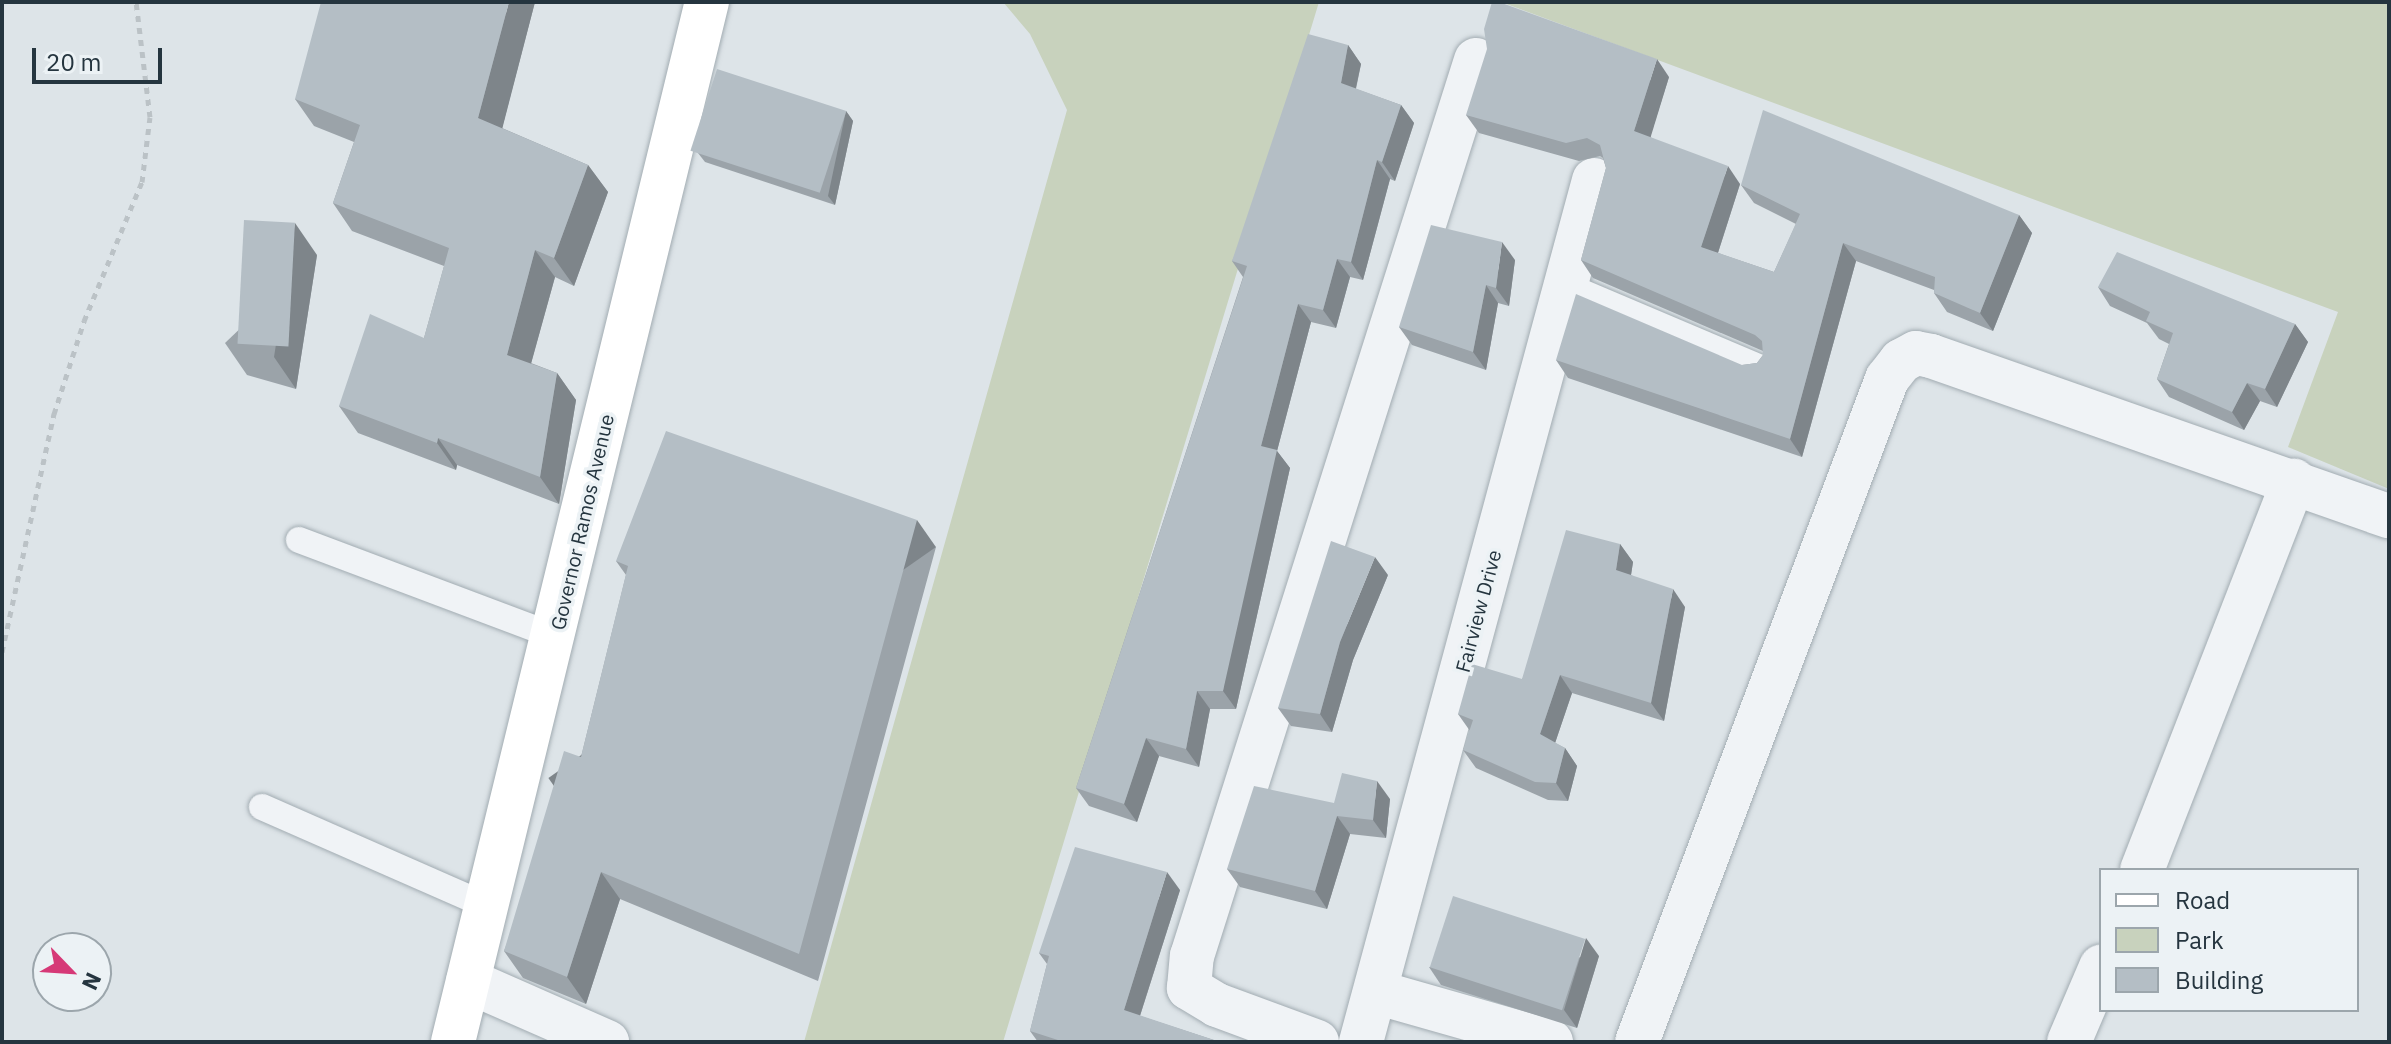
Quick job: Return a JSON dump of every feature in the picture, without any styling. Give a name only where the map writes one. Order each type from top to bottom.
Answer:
[{"type":"main road","name":"Governor Ramos Avenue","points":[[453,1042],[555,636],[707,2]]},
{"type":"street","points":[[1317,1042],[1217,1005],[1189,988],[1192,956],[1476,60]]},
{"type":"street","name":"Fairview Drive","points":[[1361,1042],[1594,180]]},
{"type":"street","points":[[1637,1042],[1887,379],[1901,361],[1916,353],[1931,356],[2389,516]]},
{"type":"street","points":[[2143,868],[2294,481]]},
{"type":"street","points":[[2069,1042],[2099,972]]},
{"type":"street","points":[[468,981],[607,1042]]},
{"type":"street","points":[[1376,992],[1551,1042]]},
{"type":"lane","points":[[1565,285],[1761,368]]},
{"type":"lane","points":[[299,540],[555,636]]},
{"type":"lane","points":[[262,807],[487,906]]},
{"type":"path","points":[[2,652],[54,414],[84,321],[142,182],[150,117],[136,2]]},
{"type":"green space","points":[[1003,2],[1319,2],[1003,1042],[804,1042],[1067,110],[1030,34]]},
{"type":"green space","points":[[1501,2],[2389,2],[2389,489],[2288,447],[2338,312]]},
{"type":"building","points":[[321,2],[509,2],[478,118],[588,165],[554,258],[535,250],[507,355],[557,373],[540,477],[438,438],[437,443],[339,406],[370,314],[424,338],[449,248],[333,203],[360,125],[295,99]]},
{"type":"building","points":[[1492,2],[1657,59],[1634,131],[1728,166],[1701,247],[1774,272],[1800,214],[1741,185],[1763,110],[2019,215],[1980,313],[1934,293],[1935,277],[1843,243],[1790,439],[1556,360],[1576,294],[1742,365],[1757,363],[1763,355],[1762,341],[1755,335],[1581,260],[1606,168],[1600,145],[1587,138],[1566,143],[1466,115],[1487,49],[1484,29]]},
{"type":"building","points":[[1308,34],[1348,45],[1341,83],[1401,105],[1382,162],[1377,160],[1351,262],[1337,259],[1323,310],[1298,304],[1261,446],[1277,450],[1223,691],[1197,691],[1186,749],[1146,738],[1124,804],[1076,788],[1247,266],[1232,261]]},
{"type":"building","points":[[717,69],[846,111],[820,193],[690,151]]},
{"type":"building","points":[[244,220],[295,223],[288,346],[238,344]]},
{"type":"building","points":[[1431,225],[1502,242],[1496,288],[1486,285],[1473,352],[1399,327]]},
{"type":"building","points":[[2117,252],[2295,324],[2265,389],[2247,383],[2232,412],[2157,379],[2173,333],[2146,321],[2150,312],[2098,287]]},
{"type":"building","points":[[666,431],[917,520],[799,954],[601,872],[567,977],[504,951],[564,751],[581,757],[628,566],[616,561]]},
{"type":"building","points":[[1566,530],[1620,544],[1616,570],[1673,589],[1651,703],[1560,675],[1540,734],[1565,748],[1556,783],[1535,782],[1463,750],[1473,720],[1458,714],[1472,664],[1522,679]]},
{"type":"building","points":[[1331,541],[1375,557],[1340,642],[1320,714],[1278,708]]},
{"type":"building","points":[[1342,773],[1377,781],[1373,820],[1337,816],[1315,891],[1227,869],[1254,786],[1334,803]]},
{"type":"building","points":[[1075,847],[1167,872],[1124,1010],[1220,1042],[1064,1042],[1030,1031],[1049,956],[1039,953]]},
{"type":"building","points":[[1453,896],[1585,939],[1562,1010],[1430,967]]}]
